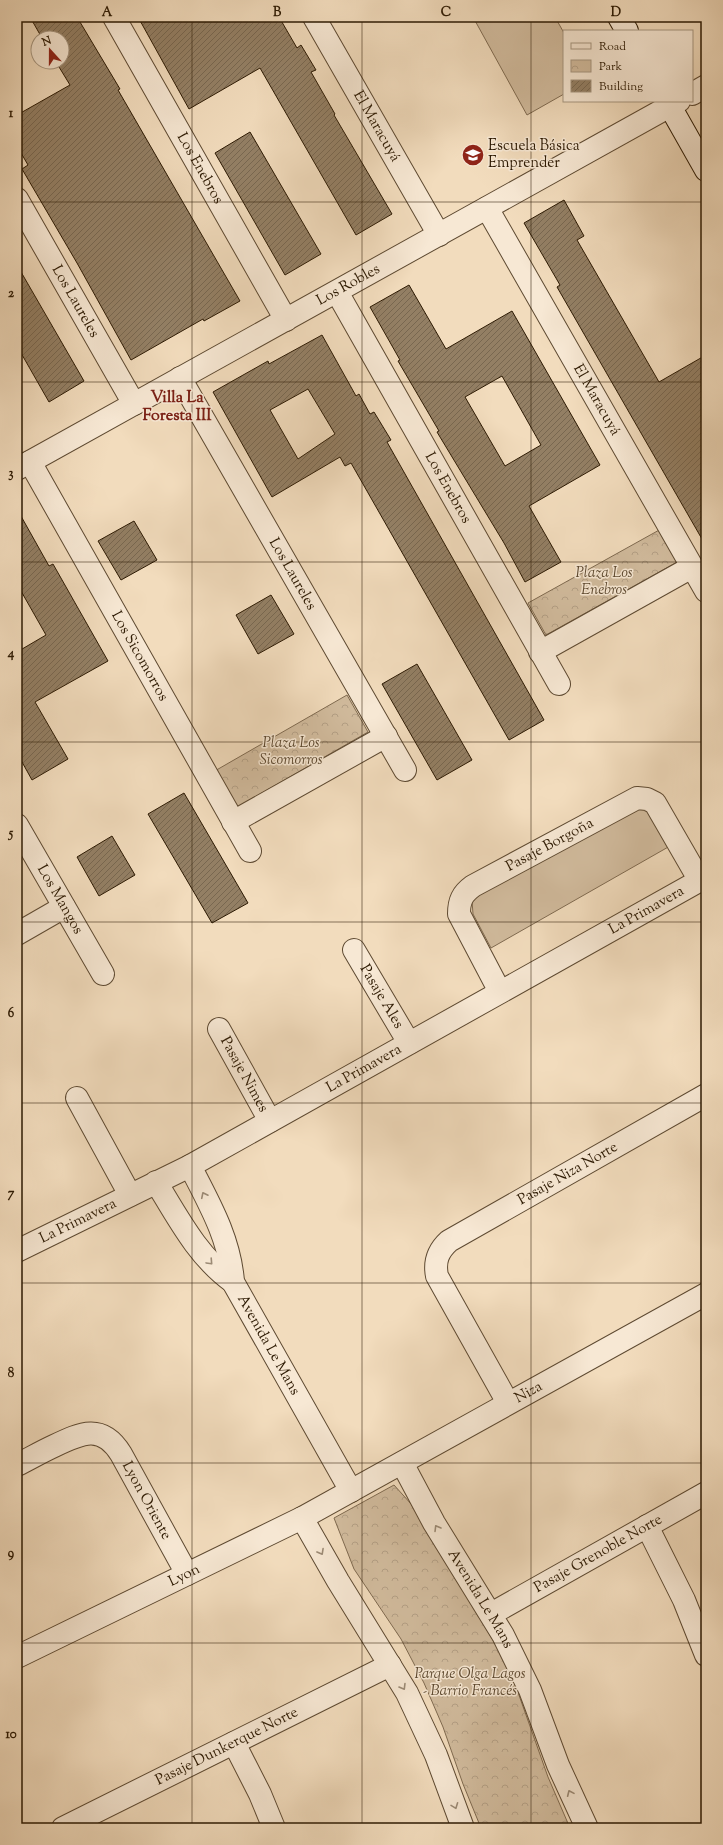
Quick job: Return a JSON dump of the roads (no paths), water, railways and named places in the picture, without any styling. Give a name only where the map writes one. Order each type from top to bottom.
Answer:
[{"type":"street","name":"Los Enebros","points":[[114,17],[286,320]]},
{"type":"street","name":"El Maracuyá","points":[[314,17],[439,235]]},
{"type":"street","points":[[619,17],[626,30]]},
{"type":"street","points":[[693,93],[706,86]]},
{"type":"street","name":"Los Robles","points":[[23,465],[439,235],[672,103]]},
{"type":"street","points":[[672,103],[706,170]]},
{"type":"street","name":"Los Laureles","points":[[17,199],[134,404]]},
{"type":"street","name":"El Maracuyá","points":[[487,208],[706,591]]},
{"type":"street","name":"Los Enebros","points":[[336,292],[559,684]]},
{"type":"street","name":"Los Laureles","points":[[180,378],[405,770]]},
{"type":"street","name":"Los Sicomorros","points":[[23,465],[250,851]]},
{"type":"street","points":[[540,652],[692,566]]},
{"type":"street","points":[[233,822],[386,736]]},
{"type":"street","name":"Pasaje Borgoña","points":[[500,992],[460,914],[459,904],[462,897],[473,886],[628,801],[637,798],[647,799],[655,803],[703,879]]},
{"type":"street","name":"Los Mangos","points":[[17,825],[103,974]]},
{"type":"street","name":"La Primavera","points":[[17,1250],[190,1166],[703,879]]},
{"type":"street","points":[[17,934],[64,907]]},
{"type":"street","name":"Pasaje Ales","points":[[354,950],[408,1043]]},
{"type":"street","name":"Pasaje Nimes","points":[[219,1029],[270,1121]]},
{"type":"street","name":"Pasaje Niza Norte","points":[[508,1404],[437,1276],[436,1260],[439,1252],[449,1242],[706,1095]]},
{"type":"street","points":[[77,1098],[130,1195]]},
{"type":"street","name":"Avenida Le Mans","points":[[190,1166],[226,1240],[230,1256],[233,1282],[351,1491]]},
{"type":"street","name":"Avenida Le Mans","points":[[156,1182],[200,1252],[222,1275],[233,1282]]},
{"type":"street","name":"Niza","points":[[351,1491],[706,1294]]},
{"type":"street","name":"Lyon Oriente","points":[[17,1465],[74,1436],[90,1433],[99,1434],[108,1438],[116,1445],[187,1574]]},
{"type":"street","name":"Avenida Le Mans","points":[[402,1463],[434,1523],[491,1614],[530,1690],[558,1766],[587,1828]]},
{"type":"street","name":"Lyon","points":[[17,1656],[302,1518],[351,1491]]},
{"type":"street","name":"Pasaje Grenoble Norte","points":[[491,1614],[706,1493]]},
{"type":"street","points":[[302,1518],[422,1721],[463,1828]]},
{"type":"street","points":[[648,1526],[684,1600],[706,1655]]},
{"type":"street","name":"Pasaje Dunkerque Norte","points":[[63,1828],[390,1665]]},
{"type":"street","points":[[234,1743],[260,1794],[274,1828]]},
{"type":"place","name":"Escuela Básica Emprender","points":[[473,155]]},
{"type":"district","name":"Villa La Foresta III","points":[[177,407]]},
{"type":"park label","name":"Plaza Los Enebros","points":[[604,582]]},
{"type":"park label","name":"Plaza Los Sicomorros","points":[[291,752]]},
{"type":"park label","name":"Parque Olga Lagos - Barrio Francés","points":[[470,1682]]}]
